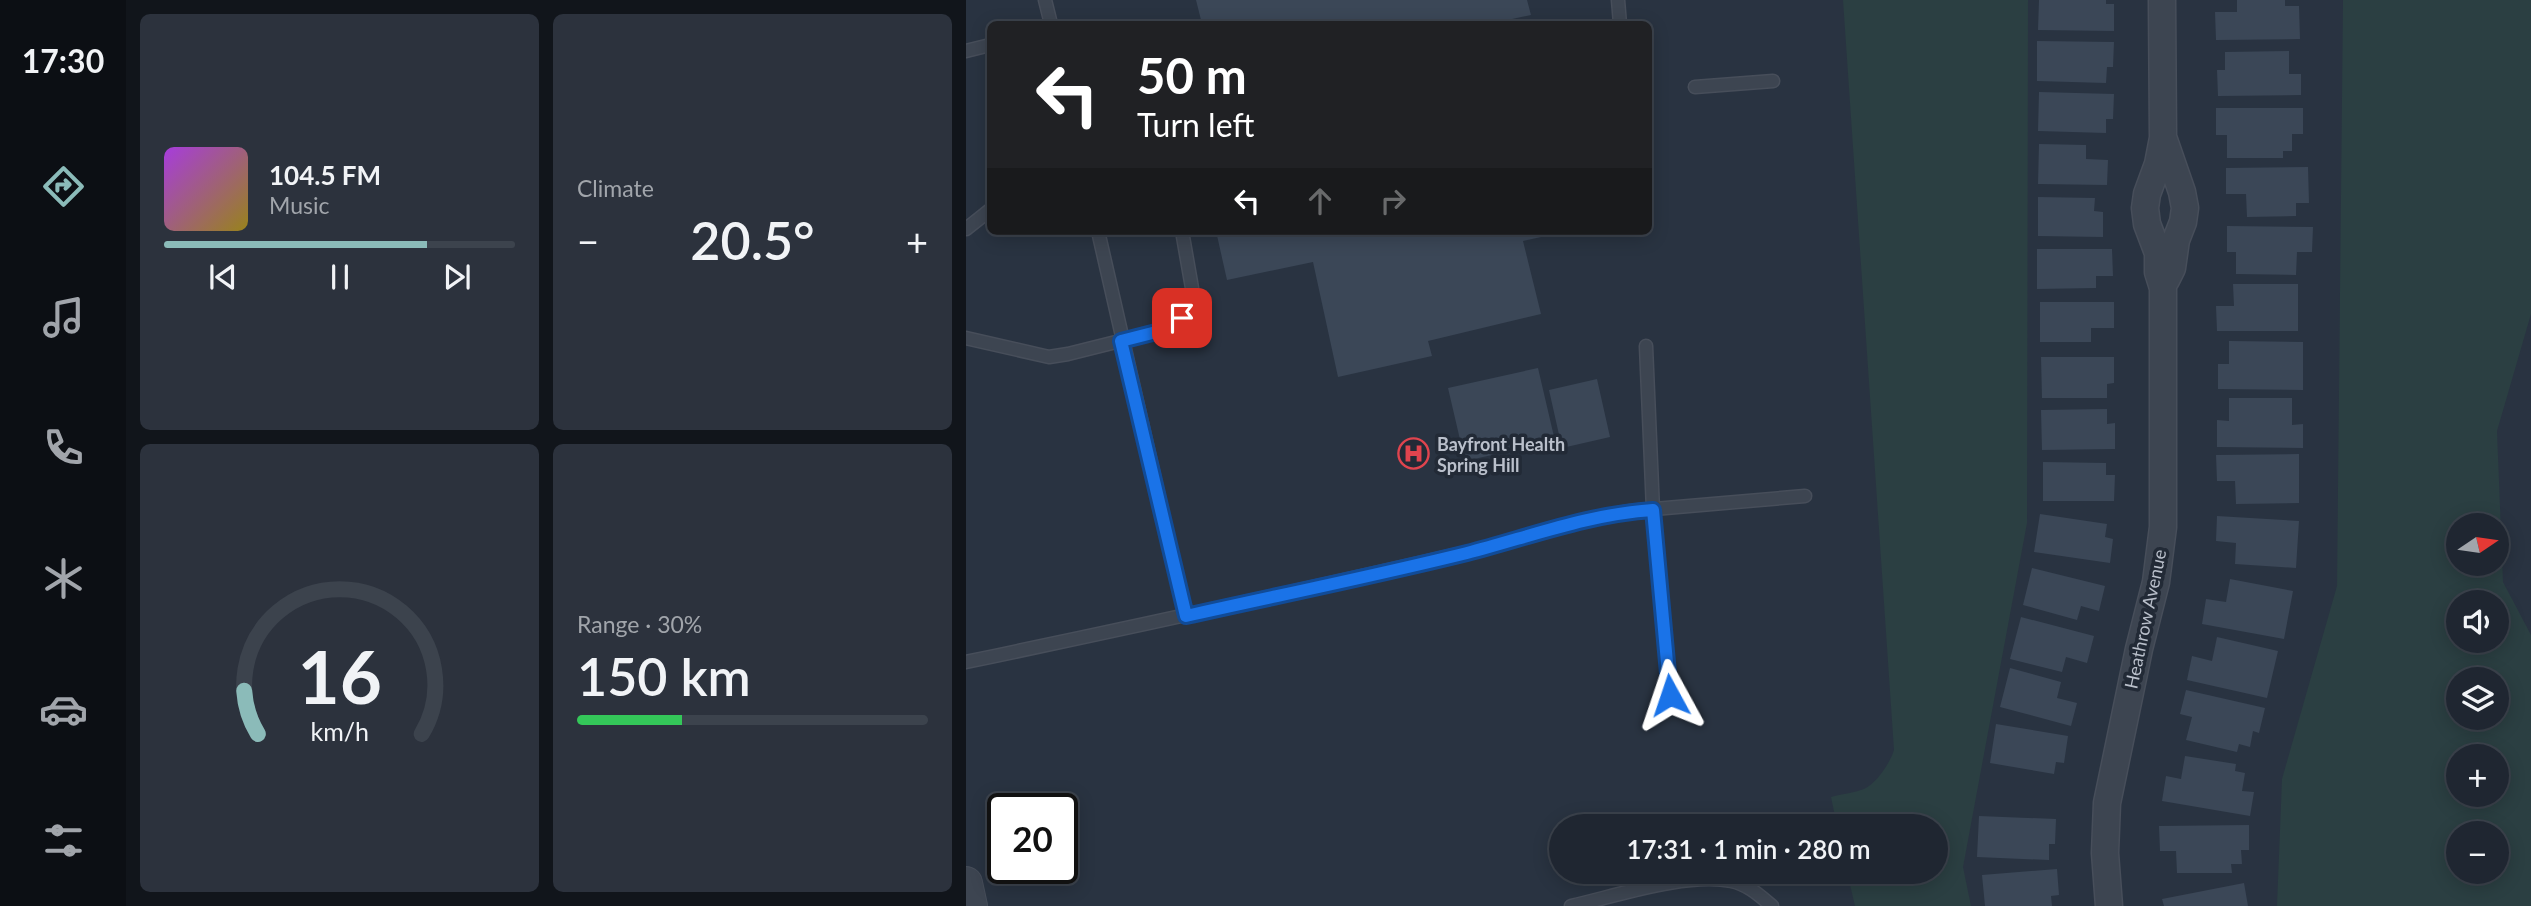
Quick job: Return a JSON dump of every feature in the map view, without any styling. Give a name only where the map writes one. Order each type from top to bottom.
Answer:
[{"type":"street","name":"Heathrow Avenue","points":[[2109,906],[2105,853],[2107,803],[2156,582],[2163,527],[2163,288],[2158,272],[2158,253],[2147,224],[2145,208],[2163,138],[2162,0]]},
{"type":"street","name":"Heathrow Avenue","points":[[2163,138],[2185,208],[2172,268],[2163,288]]},
{"type":"street","points":[[966,883],[971,906]]},
{"type":"lane","points":[[1045,0],[1050,21]]},
{"type":"lane","points":[[1618,0],[1620,21]]},
{"type":"lane","points":[[966,51],[987,46]]},
{"type":"lane","points":[[1695,87],[1773,81]]},
{"type":"lane","points":[[966,229],[987,212]]},
{"type":"lane","points":[[1099,235],[1186,616]]},
{"type":"lane","points":[[966,338],[1049,356],[1068,355],[1168,329],[1182,318],[1189,305],[1192,288],[1183,235]]},
{"type":"lane","points":[[1646,346],[1653,510],[1670,695]]},
{"type":"lane","points":[[966,662],[1469,552],[1603,516],[1805,496]]},
{"type":"lane","points":[[1571,906],[1704,878],[1733,881],[1753,890],[1772,906]]},
{"type":"green space","points":[[1843,0],[2028,0],[2027,523],[1963,867],[1971,906],[1855,906],[1850,884],[1948,884],[1948,814],[1835,814],[1831,797],[1869,786],[1882,772],[1894,750]]},
{"type":"green space","points":[[2343,0],[2531,0],[2531,314],[2497,431],[2500,513],[2446,513],[2446,576],[2503,576],[2507,590],[2446,590],[2446,653],[2509,653],[2509,593],[2531,635],[2531,906],[2277,906],[2282,779],[2337,586]]},
{"type":"building","points":[[1196,0],[1527,0],[1531,15],[1503,21],[1201,21]]},
{"type":"building","points":[[2039,0],[2106,0],[2106,4],[2114,4],[2114,31],[2038,30]]},
{"type":"building","points":[[2237,0],[2285,0],[2285,6],[2299,6],[2300,39],[2216,40],[2215,12],[2237,12]]},
{"type":"building","points":[[2037,41],[2114,42],[2113,67],[2107,67],[2106,83],[2037,81]]},
{"type":"building","points":[[2289,51],[2289,74],[2301,74],[2301,95],[2218,96],[2217,70],[2225,70],[2225,52]]},
{"type":"building","points":[[2039,92],[2114,94],[2113,119],[2106,119],[2106,133],[2038,131]]},
{"type":"building","points":[[2216,108],[2303,108],[2303,134],[2292,134],[2292,151],[2283,151],[2283,158],[2227,158],[2227,135],[2216,135]]},
{"type":"building","points":[[2039,144],[2086,145],[2086,159],[2108,160],[2107,185],[2038,184]]},
{"type":"building","points":[[2308,167],[2309,203],[2296,203],[2296,216],[2247,217],[2246,194],[2226,194],[2226,168]]},
{"type":"building","points":[[2038,197],[2095,198],[2094,211],[2103,212],[2103,237],[2038,236]]},
{"type":"building","points":[[2227,226],[2313,227],[2312,252],[2297,252],[2296,275],[2236,274],[2236,252],[2227,252]]},
{"type":"building","points":[[1217,235],[1550,235],[1523,241],[1541,314],[1428,341],[1432,356],[1338,377],[1313,262],[1227,280]]},
{"type":"building","points":[[2037,249],[2112,249],[2113,276],[2096,276],[2096,288],[2037,289]]},
{"type":"building","points":[[2233,284],[2298,284],[2298,331],[2217,331],[2216,306],[2234,306]]},
{"type":"building","points":[[2040,302],[2114,302],[2114,328],[2091,328],[2091,342],[2040,342]]},
{"type":"building","points":[[2229,341],[2303,342],[2303,390],[2218,389],[2218,364],[2229,364]]},
{"type":"building","points":[[2041,357],[2114,357],[2114,383],[2107,384],[2107,398],[2042,398]]},
{"type":"building","points":[[1538,368],[1555,441],[1465,461],[1448,388]]},
{"type":"building","points":[[1597,379],[1610,437],[1562,448],[1549,390]]},
{"type":"building","points":[[2229,398],[2292,398],[2292,425],[2303,424],[2303,448],[2217,447],[2217,420],[2229,421]]},
{"type":"building","points":[[2107,409],[2107,424],[2115,423],[2115,449],[2042,450],[2041,410]]},
{"type":"building","points":[[2299,454],[2299,503],[2236,504],[2235,481],[2217,481],[2216,455]]},
{"type":"building","points":[[2043,462],[2106,463],[2106,475],[2115,475],[2114,501],[2043,501]]},
{"type":"building","points":[[2040,514],[2107,524],[2105,537],[2113,539],[2110,563],[2034,552]]},
{"type":"building","points":[[2217,516],[2299,521],[2296,568],[2235,564],[2236,543],[2216,541]]},
{"type":"building","points":[[2032,568],[2105,586],[2099,611],[2081,606],[2077,620],[2023,605]]},
{"type":"building","points":[[2230,579],[2293,591],[2284,639],[2202,624],[2206,599],[2226,602]]},
{"type":"building","points":[[2021,617],[2094,636],[2087,663],[2066,657],[2062,672],[2010,659]]},
{"type":"building","points":[[2217,637],[2278,651],[2267,698],[2187,680],[2192,656],[2212,661]]},
{"type":"building","points":[[2010,668],[2061,682],[2057,698],[2077,703],[2071,726],[2000,707]]},
{"type":"building","points":[[2186,690],[2265,708],[2259,733],[2253,731],[2250,747],[2239,744],[2237,752],[2186,740],[2192,717],[2180,714]]},
{"type":"building","points":[[1996,724],[2068,736],[2064,763],[2056,762],[2054,774],[1990,763]]},
{"type":"building","points":[[2185,756],[2236,764],[2235,771],[2245,773],[2242,791],[2254,792],[2250,816],[2162,801],[2166,776],[2181,779]]},
{"type":"building","points":[[1979,816],[2056,819],[2055,844],[2049,844],[2049,860],[1977,857]]},
{"type":"building","points":[[2249,825],[2249,850],[2241,850],[2242,864],[2231,864],[2232,873],[2177,873],[2176,851],[2160,851],[2159,826]]},
{"type":"building","points":[[2057,869],[2059,895],[2051,896],[2052,906],[1985,906],[1982,875]]},
{"type":"building","points":[[2244,883],[2248,906],[2164,906],[2162,899]]},
{"type":"place","name":"Bayfront Health Spring Hill","points":[[1414,454]]},
{"type":"route","points":[[1182,318],[1168,329],[1121,341],[1153,466],[1186,616],[1469,552],[1563,525],[1617,513],[1653,510],[1670,695]]}]
